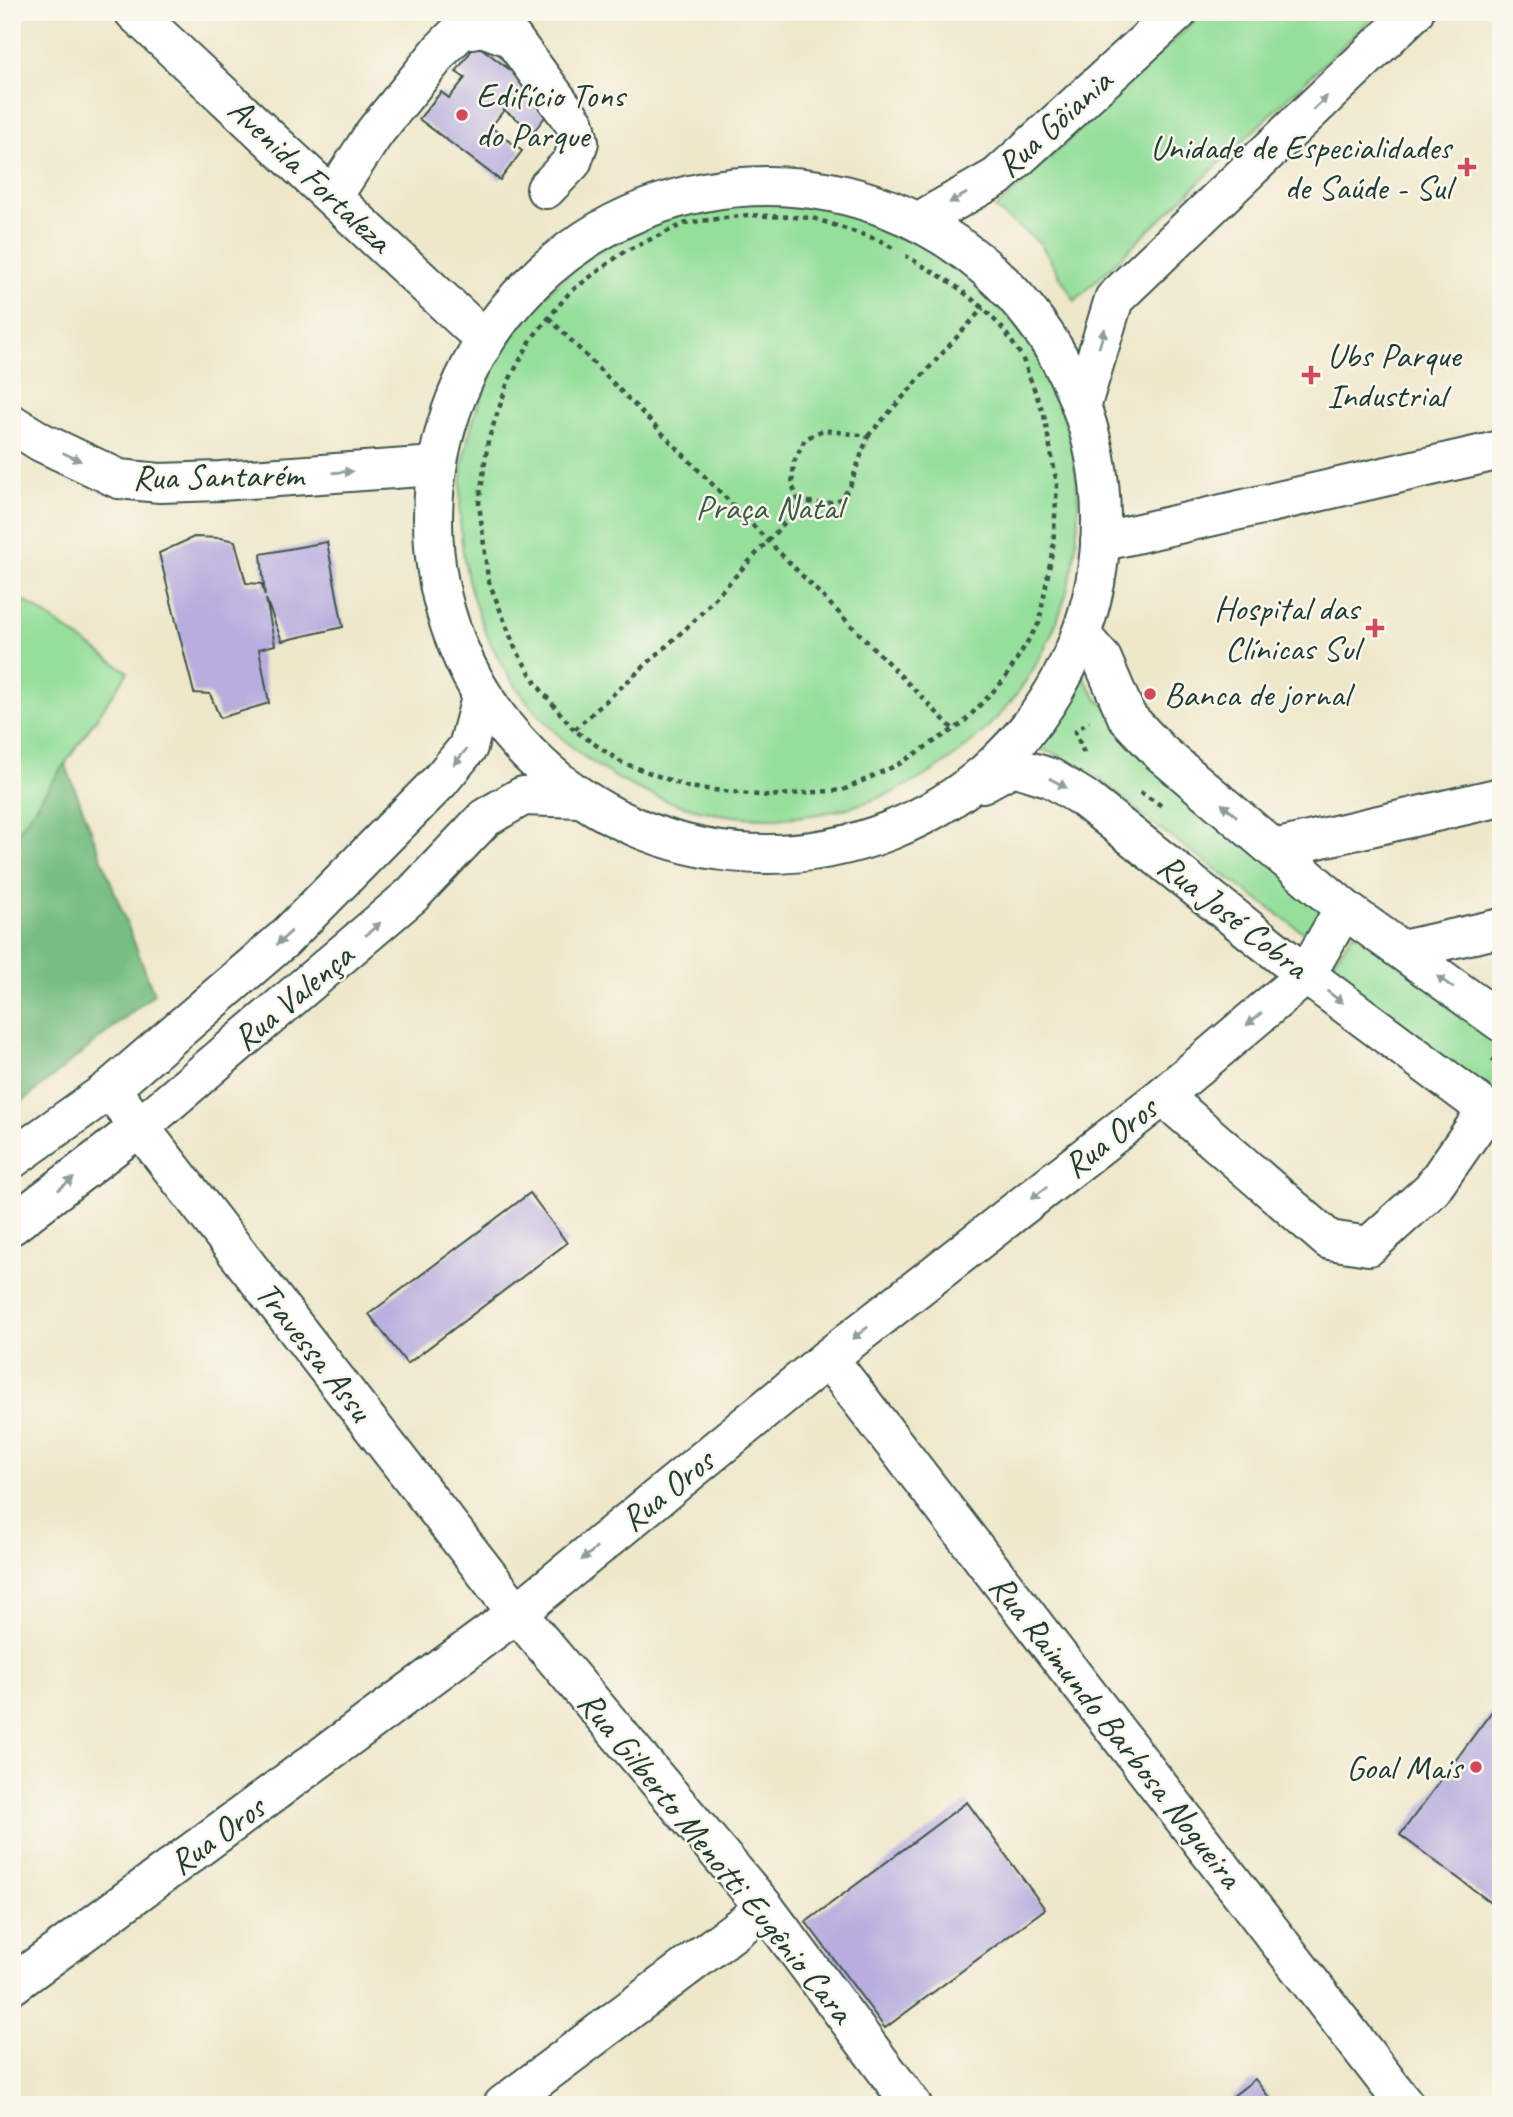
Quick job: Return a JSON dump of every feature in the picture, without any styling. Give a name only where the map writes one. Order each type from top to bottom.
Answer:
[{"type":"street","name":"Avenida Fortaleza","points":[[134,12],[485,339]]},
{"type":"street","name":"Rua Gôiania","points":[[920,220],[997,177],[1178,12]]},
{"type":"street","points":[[1082,404],[1114,299],[1414,12]]},
{"type":"street","points":[[333,196],[375,132],[442,48],[460,31],[482,27],[512,38],[575,124],[579,142],[572,162],[546,189]]},
{"type":"street","points":[[728,185],[827,188],[920,220],[989,267],[1044,329],[1082,404],[1100,480],[1100,559],[1081,635],[1050,698],[1007,754],[953,799],[883,835],[805,854],[726,854],[650,835],[580,798],[524,752],[480,693],[448,622],[433,545],[436,466],[485,339],[549,263],[633,211],[728,185]]},
{"type":"street","name":"Rua Santarém","points":[[12,424],[41,442],[119,478],[160,483],[436,466]]},
{"type":"street","points":[[1100,542],[1501,450]]},
{"type":"street","points":[[1081,635],[1102,659],[1127,717],[1160,752],[1347,911],[1501,1022]]},
{"type":"street","name":"Rua Valença","points":[[12,1159],[110,1089],[284,939],[439,781],[468,747],[480,693]]},
{"type":"street","name":"Rua José Cobra","points":[[953,799],[1013,766],[1051,779],[1085,799],[1306,975],[1494,1115]]},
{"type":"street","name":"Rua Valença","points":[[12,1226],[141,1126],[412,895],[485,818],[523,796],[580,798]]},
{"type":"street","points":[[1274,849],[1501,797]]},
{"type":"street","points":[[1306,975],[1338,919],[1347,911]]},
{"type":"street","points":[[1402,950],[1501,928]]},
{"type":"street","name":"Rua Oros","points":[[12,1985],[517,1613],[828,1358],[1163,1096],[1306,975]]},
{"type":"street","name":"Travessa Assu","points":[[110,1089],[517,1613]]},
{"type":"street","points":[[1163,1096],[1329,1240],[1369,1246],[1432,1189],[1494,1115]]},
{"type":"street","name":"Rua Raimundo Barbosa Nogueira","points":[[828,1358],[1405,2105]]},
{"type":"street","name":"Rua Gilberto Menotti Eugênio Cara","points":[[517,1613],[765,1908],[912,2105]]},
{"type":"street","points":[[503,2105],[765,1908]]},
{"type":"path","points":[[748,215],[813,218],[879,240],[952,283],[1004,330],[1022,357],[1044,415],[1057,484],[1053,547],[1038,622],[1004,680],[962,724],[899,764],[843,790],[767,796],[688,787],[621,762],[575,730],[537,685],[515,648],[488,579],[479,503],[488,441],[508,382],[532,338],[549,318],[570,292],[625,251],[685,223],[748,215]]},
{"type":"path","points":[[799,501],[825,504],[842,499],[850,486],[867,436],[983,309]]},
{"type":"path","points":[[549,318],[953,730]]},
{"type":"path","points":[[799,501],[792,485],[794,463],[805,439],[823,430],[867,436]]},
{"type":"path","points":[[575,730],[694,621],[790,517],[799,501]]},
{"type":"green space","points":[[1204,12],[1378,12],[1075,301],[1040,243],[995,209]]},
{"type":"green space","name":"Praça Natal","points":[[769,200],[829,206],[887,223],[941,252],[988,290],[1026,337],[1055,391],[1072,449],[1078,509],[1072,569],[1055,627],[1026,681],[988,728],[941,766],[887,795],[829,812],[769,818],[709,812],[651,795],[597,766],[550,728],[512,681],[483,627],[466,569],[460,509],[466,449],[483,391],[512,337],[550,290],[597,252],[651,223],[709,206]]},
{"type":"green space","points":[[12,592],[128,672],[12,841]]},
{"type":"green space","points":[[1080,671],[1097,699],[1217,808],[1336,905],[1311,938],[1152,823],[1099,778],[1058,755],[1025,744],[1060,707]]},
{"type":"green space","points":[[65,763],[154,994],[12,1110],[12,841]]},
{"type":"green space","points":[[1354,932],[1501,1038],[1501,1102],[1325,973]]},
{"type":"building","name":"Edifício Tons do Parque","points":[[476,44],[555,104],[534,131],[504,110],[491,127],[522,151],[500,180],[419,119],[441,92],[449,98],[465,78],[456,72]]},
{"type":"building","points":[[194,537],[235,541],[246,583],[262,584],[265,596],[261,554],[327,542],[343,627],[282,641],[266,599],[275,645],[259,649],[269,703],[220,718],[210,694],[194,693],[159,553]]},
{"type":"building","points":[[530,1193],[567,1243],[407,1364],[369,1314]]},
{"type":"building","name":"Goal Mais","points":[[1501,1699],[1501,1910],[1400,1835]]},
{"type":"building","points":[[967,1802],[1045,1909],[885,2028],[806,1922]]},
{"type":"building","points":[[1255,2079],[1275,2105],[1235,2105],[1237,2103],[1232,2097]]},
{"type":"place","name":"Edifício Tons do Parque","points":[[462,115]]},
{"type":"place","name":"Unidade de Especialidades de Saúde - Sul","points":[[1467,167]]},
{"type":"place","name":"Ubs Parque Industrial","points":[[1311,375]]},
{"type":"place","name":"Hospital das Clínicas Sul","points":[[1375,628]]},
{"type":"place","name":"Banca de jornal","points":[[1150,694]]},
{"type":"place","name":"Goal Mais","points":[[1476,1767]]}]
